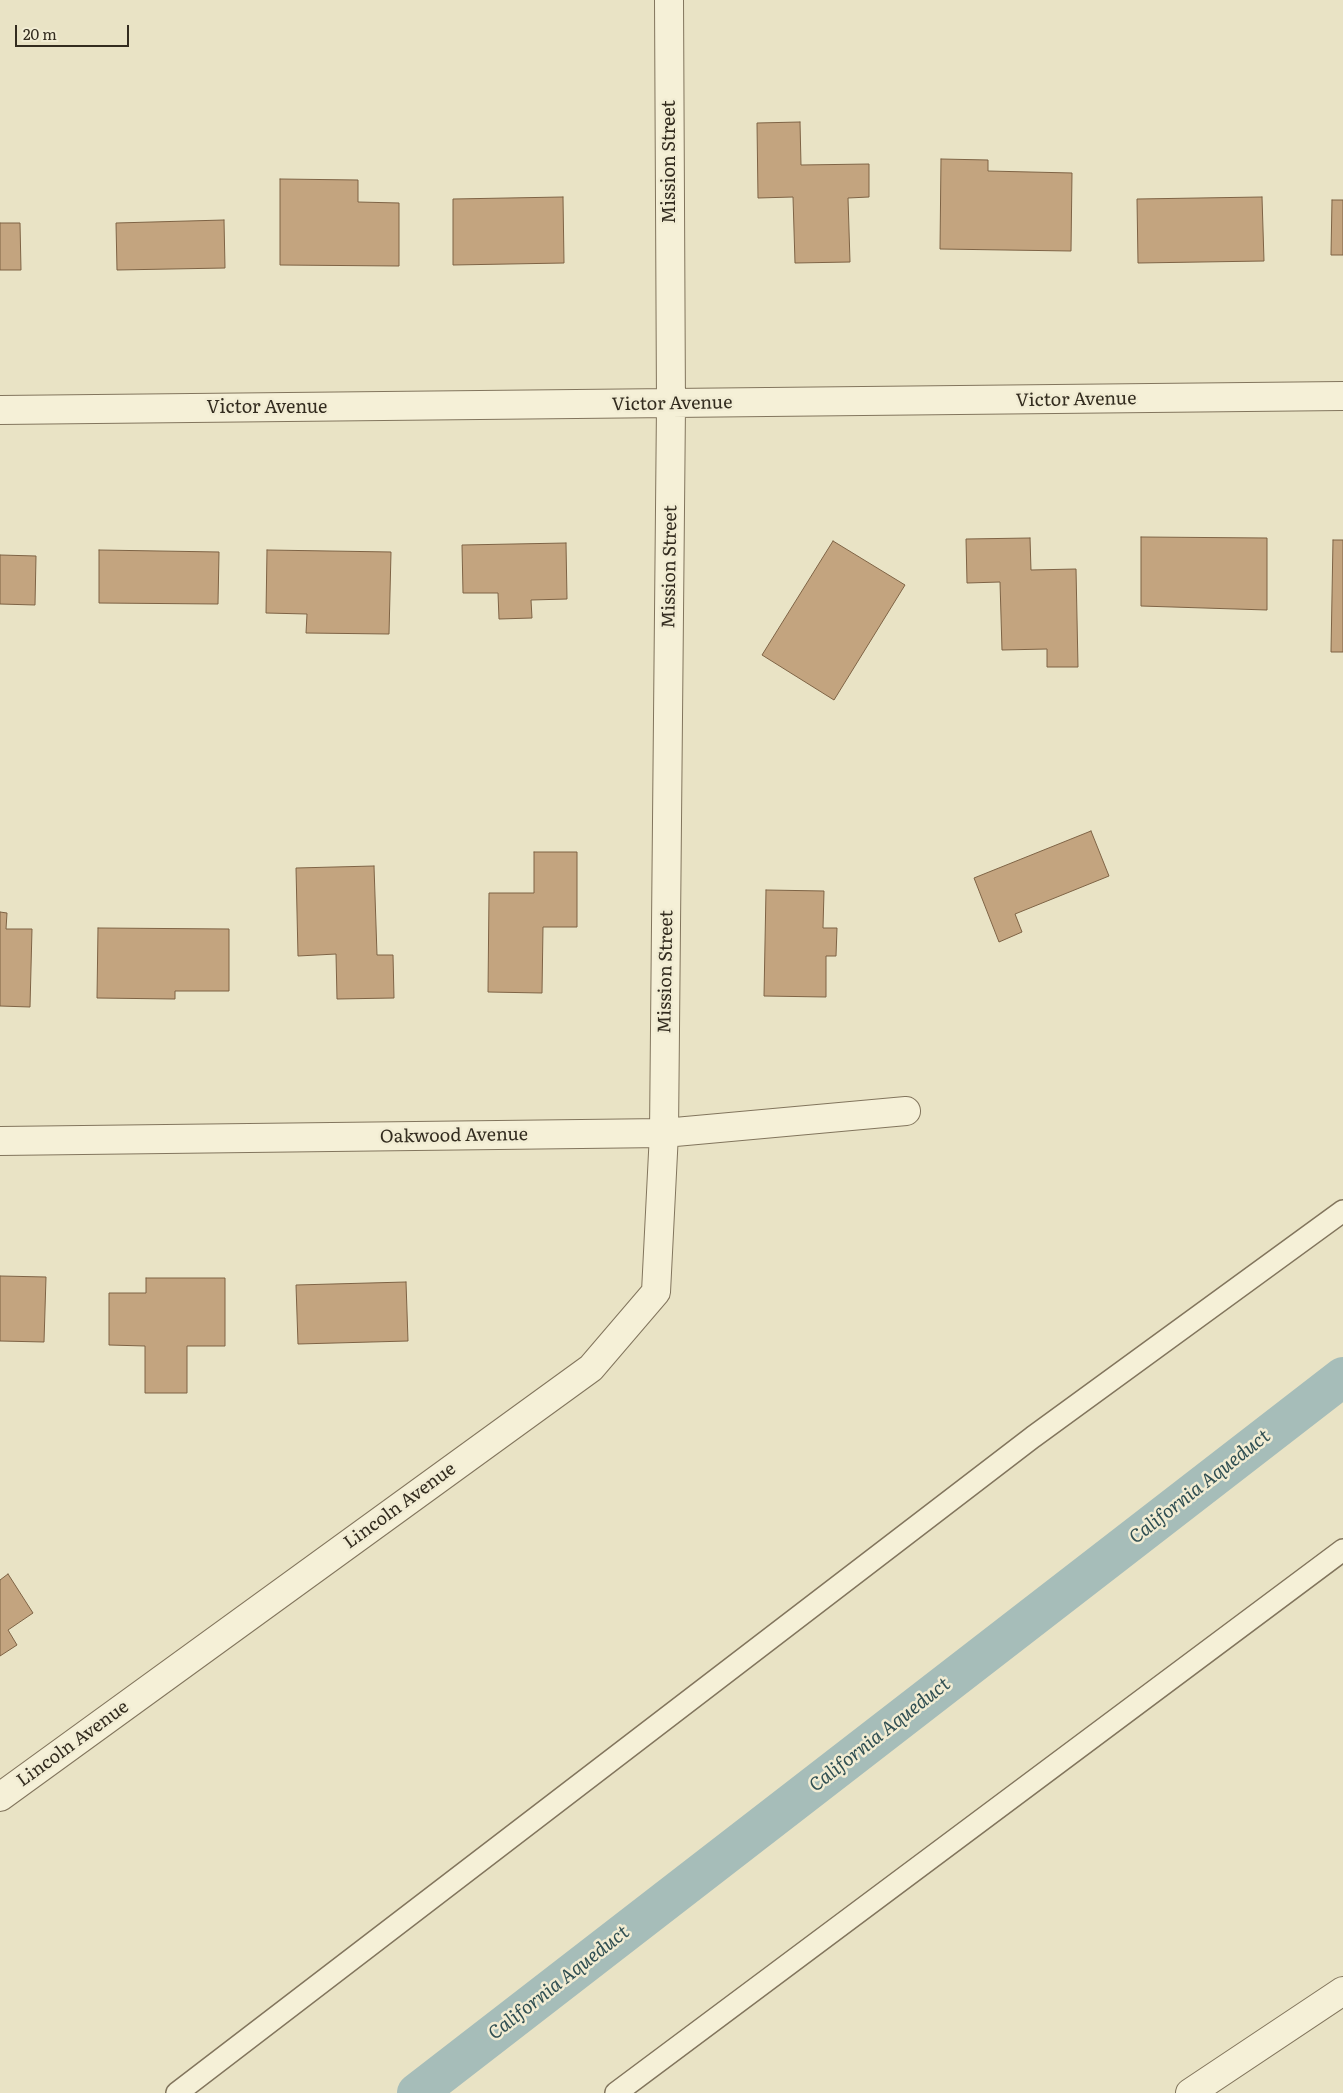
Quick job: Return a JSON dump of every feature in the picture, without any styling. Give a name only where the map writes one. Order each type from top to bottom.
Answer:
[{"type":"street","name":"Mission Street","points":[[664,1133],[671,405],[669,0]]},
{"type":"street","name":"Victor Avenue","points":[[0,410],[671,405],[1343,396]]},
{"type":"street","name":"Oakwood Avenue","points":[[0,1141],[664,1133],[906,1110]]},
{"type":"street","name":"Lincoln Avenue","points":[[0,1797],[591,1368],[656,1292],[664,1133]]},
{"type":"street","points":[[1190,2093],[1343,1991]]},
{"type":"lane","points":[[177,2093],[1025,1444],[1343,1212]]},
{"type":"lane","points":[[616,2093],[1343,1550]]},
{"type":"building","points":[[800,122],[801,165],[869,164],[869,197],[848,198],[850,262],[795,263],[793,197],[758,198],[757,123]]},
{"type":"building","points":[[941,159],[988,160],[988,171],[1072,173],[1071,251],[940,249]]},
{"type":"building","points":[[280,179],[358,180],[358,202],[399,203],[399,266],[280,265]]},
{"type":"building","points":[[563,197],[564,263],[453,265],[453,199]]},
{"type":"building","points":[[1262,197],[1264,261],[1138,263],[1137,199]]},
{"type":"building","points":[[1332,200],[1343,200],[1343,255],[1331,255]]},
{"type":"building","points":[[224,220],[225,268],[117,270],[116,223]]},
{"type":"building","points":[[0,223],[20,223],[21,270],[0,270]]},
{"type":"building","points":[[1141,537],[1267,538],[1267,610],[1141,606]]},
{"type":"building","points":[[1030,538],[1031,570],[1076,569],[1078,667],[1047,667],[1047,649],[1002,650],[1000,582],[967,583],[966,539]]},
{"type":"building","points":[[1333,540],[1343,540],[1343,652],[1331,652]]},
{"type":"building","points":[[833,541],[905,585],[834,700],[762,655]]},
{"type":"building","points":[[566,543],[567,599],[531,600],[532,618],[499,619],[498,593],[463,593],[462,545]]},
{"type":"building","points":[[99,550],[219,552],[218,604],[99,603]]},
{"type":"building","points":[[267,550],[391,552],[389,634],[306,633],[307,614],[266,613]]},
{"type":"building","points":[[0,555],[36,556],[35,605],[0,604]]},
{"type":"building","points":[[1091,831],[1109,876],[1015,914],[1022,932],[999,942],[974,878]]},
{"type":"building","points":[[534,852],[577,852],[577,927],[543,927],[542,993],[488,992],[489,893],[534,893]]},
{"type":"building","points":[[374,866],[377,955],[393,955],[394,998],[337,999],[336,954],[298,956],[296,868]]},
{"type":"building","points":[[766,890],[824,891],[823,928],[837,928],[836,956],[826,956],[826,997],[764,996]]},
{"type":"building","points":[[0,912],[7,913],[6,929],[32,929],[30,1007],[0,1006]]},
{"type":"building","points":[[98,928],[229,929],[229,991],[175,991],[175,999],[97,998]]},
{"type":"building","points":[[0,1276],[46,1277],[44,1342],[0,1341]]},
{"type":"building","points":[[146,1278],[225,1278],[225,1346],[187,1346],[187,1393],[145,1393],[145,1346],[109,1345],[109,1293],[146,1293]]},
{"type":"building","points":[[406,1282],[408,1341],[298,1344],[296,1285]]},
{"type":"building","points":[[8,1574],[33,1613],[8,1630],[17,1645],[0,1656],[0,1580]]},
{"type":"waterway","name":"California Aqueduct","points":[[417,2093],[1343,1377]]}]
